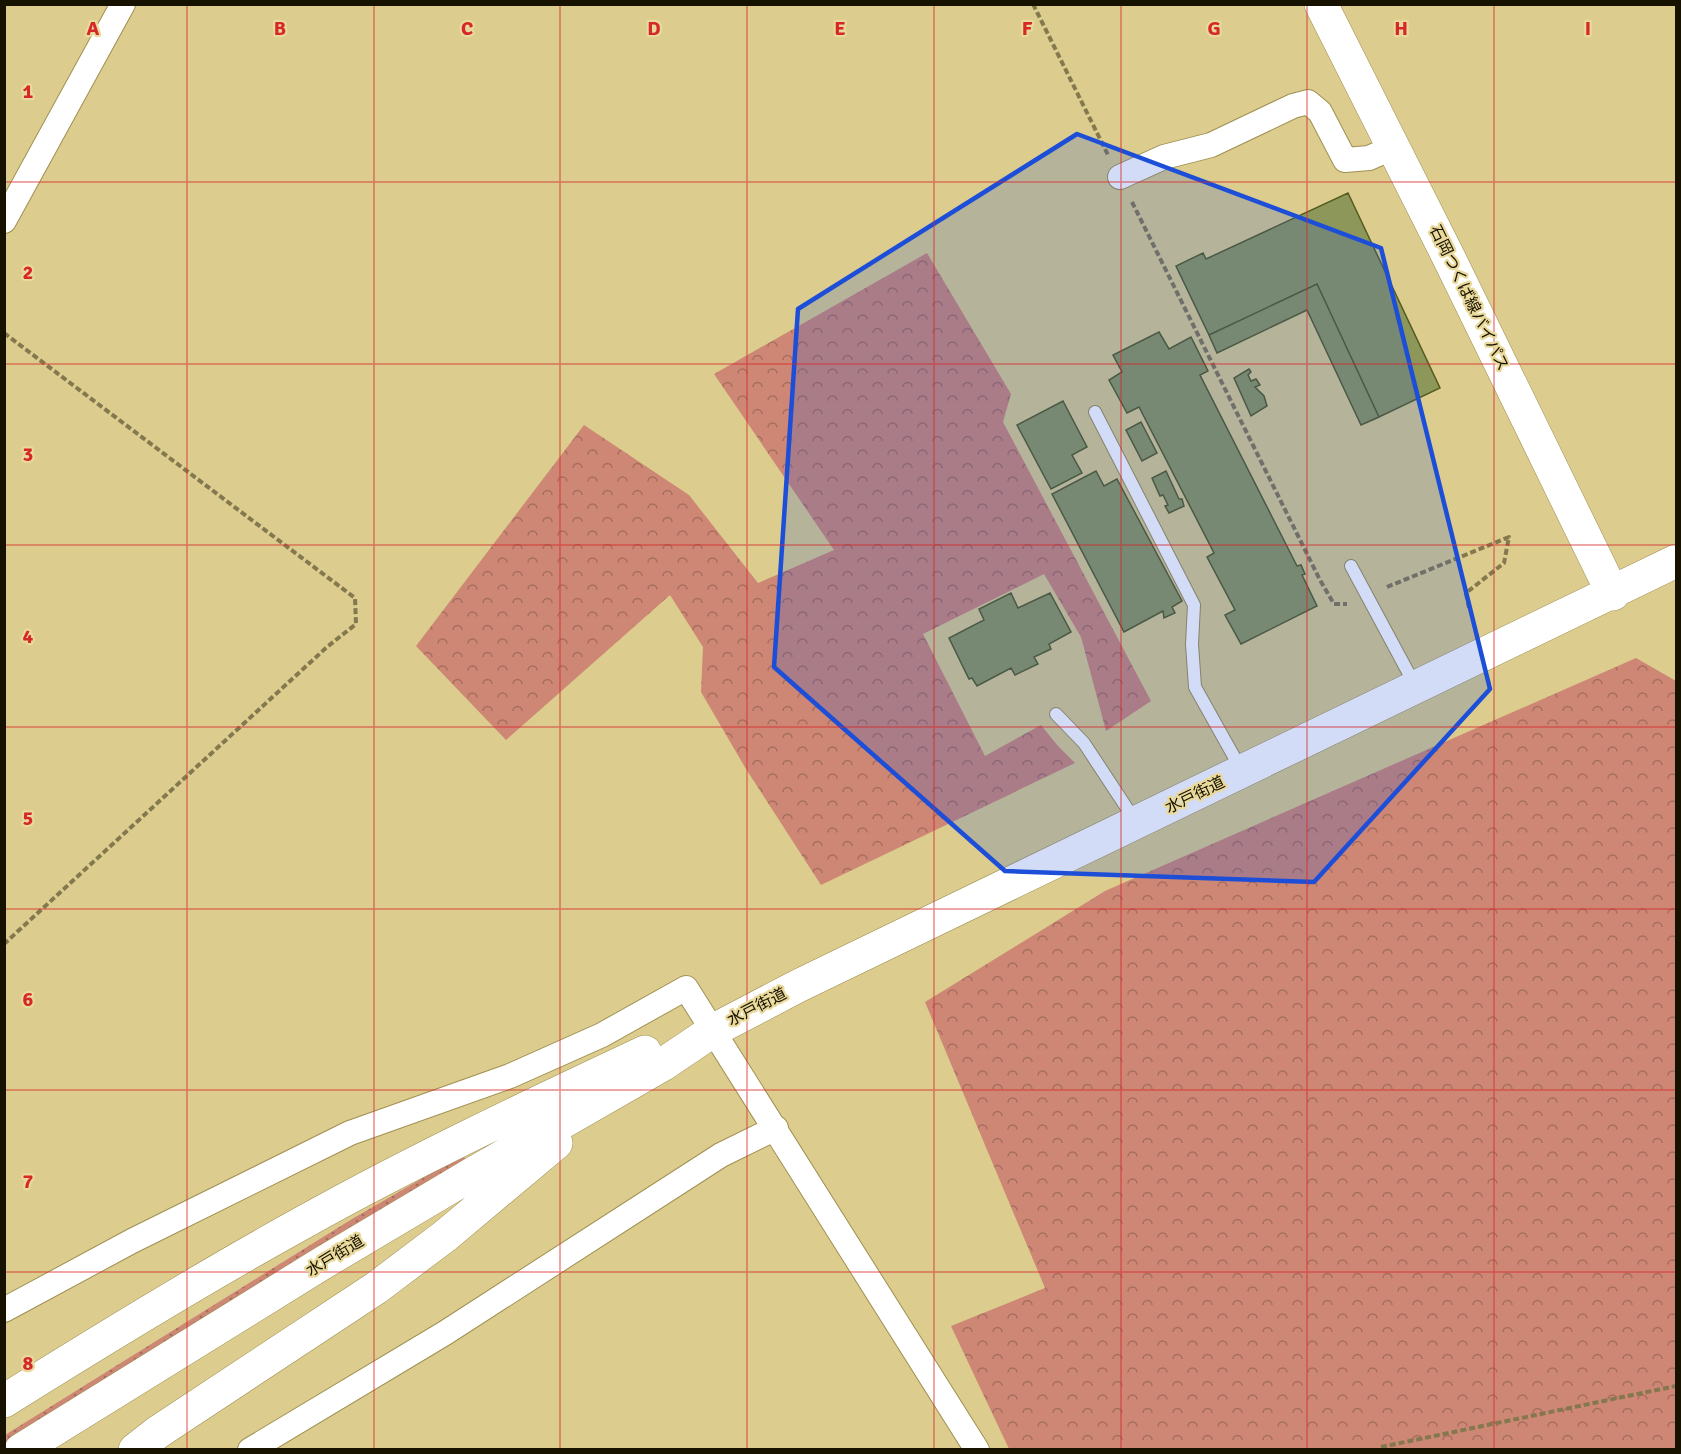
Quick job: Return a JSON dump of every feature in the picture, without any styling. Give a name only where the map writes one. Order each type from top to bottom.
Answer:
[{"type":"main road","name":"石岡つくば線バイパス","points":[[1321,4],[1394,147],[1612,594]]},
{"type":"main road","name":"水戸街道","points":[[21,1449],[341,1252],[662,1065],[714,1030],[798,986],[1677,561]]},
{"type":"main road","name":"水戸街道","points":[[4,1401],[304,1221],[452,1143],[660,1046],[714,1030]]},
{"type":"main road","points":[[135,1449],[376,1288],[445,1236],[540,1157],[577,1125],[593,1105]]},
{"type":"main road","points":[[4,1387],[104,1339]]},
{"type":"street","points":[[4,221],[123,4]]},
{"type":"street","points":[[1120,177],[1164,157],[1211,145],[1293,106],[1308,102],[1320,112],[1345,160],[1369,158],[1394,147]]},
{"type":"street","points":[[4,1310],[132,1241],[350,1133],[510,1076],[602,1035],[686,988],[977,1449]]},
{"type":"street","points":[[250,1449],[445,1333],[721,1155],[776,1128]]},
{"type":"lane","points":[[1095,412],[1194,605],[1192,644],[1196,687],[1242,772]]},
{"type":"lane","points":[[1350,566],[1417,688]]},
{"type":"lane","points":[[1056,714],[1084,743],[1137,823]]},
{"type":"path","points":[[1033,4],[1334,604],[1348,604],[1509,537],[1504,562],[1466,593],[1469,608]]},
{"type":"path","points":[[4,333],[355,598],[356,624],[327,647],[4,944]]},
{"type":"path","points":[[1381,1447],[1677,1386]]},
{"type":"highlighted area","points":[[1077,134],[1381,248],[1490,689],[1314,882],[1005,871],[774,667],[798,309]]},
{"type":"green space","points":[[927,253],[1011,394],[1003,422],[1151,701],[1106,731],[1081,637],[1044,574],[923,634],[985,756],[1041,725],[1075,763],[821,885],[746,769],[701,692],[703,647],[670,595],[506,740],[416,646],[584,425],[689,495],[758,583],[834,550],[714,374]]},
{"type":"green space","points":[[1636,658],[1676,681],[1676,1449],[1009,1449],[951,1326],[1045,1288],[925,1002],[1105,891]]},
{"type":"green space","points":[[461,1156],[468,1159],[5,1450],[5,1435],[352,1219]]},
{"type":"building","points":[[1348,193],[1440,388],[1379,417],[1317,284],[1209,335],[1176,266],[1203,253],[1206,259]]},
{"type":"building","points":[[1317,284],[1379,417],[1361,425],[1307,310],[1217,353],[1209,335]]},
{"type":"building","points":[[1159,332],[1169,349],[1191,337],[1208,371],[1200,375],[1297,566],[1301,565],[1305,574],[1302,575],[1317,606],[1241,644],[1225,615],[1235,610],[1207,557],[1214,553],[1139,407],[1127,413],[1109,380],[1122,372],[1113,355]]},
{"type":"building","points":[[1249,369],[1251,372],[1248,375],[1251,381],[1256,379],[1260,385],[1255,387],[1264,396],[1267,406],[1251,416],[1234,378]]},
{"type":"building","points":[[1063,401],[1087,447],[1072,455],[1082,473],[1051,489],[1017,425]]},
{"type":"building","points":[[1141,422],[1157,453],[1142,461],[1126,430]]},
{"type":"building","points":[[1096,471],[1104,486],[1117,479],[1182,601],[1172,607],[1175,613],[1164,618],[1163,611],[1124,632],[1052,494]]},
{"type":"building","points":[[1166,471],[1184,506],[1169,513],[1165,506],[1168,505],[1163,495],[1160,496],[1152,478]]},
{"type":"building","points":[[1011,593],[1018,608],[1050,593],[1071,632],[1049,644],[1051,649],[1034,657],[1038,664],[1015,675],[1011,668],[977,686],[972,678],[969,679],[949,638],[984,620],[979,609]]}]
